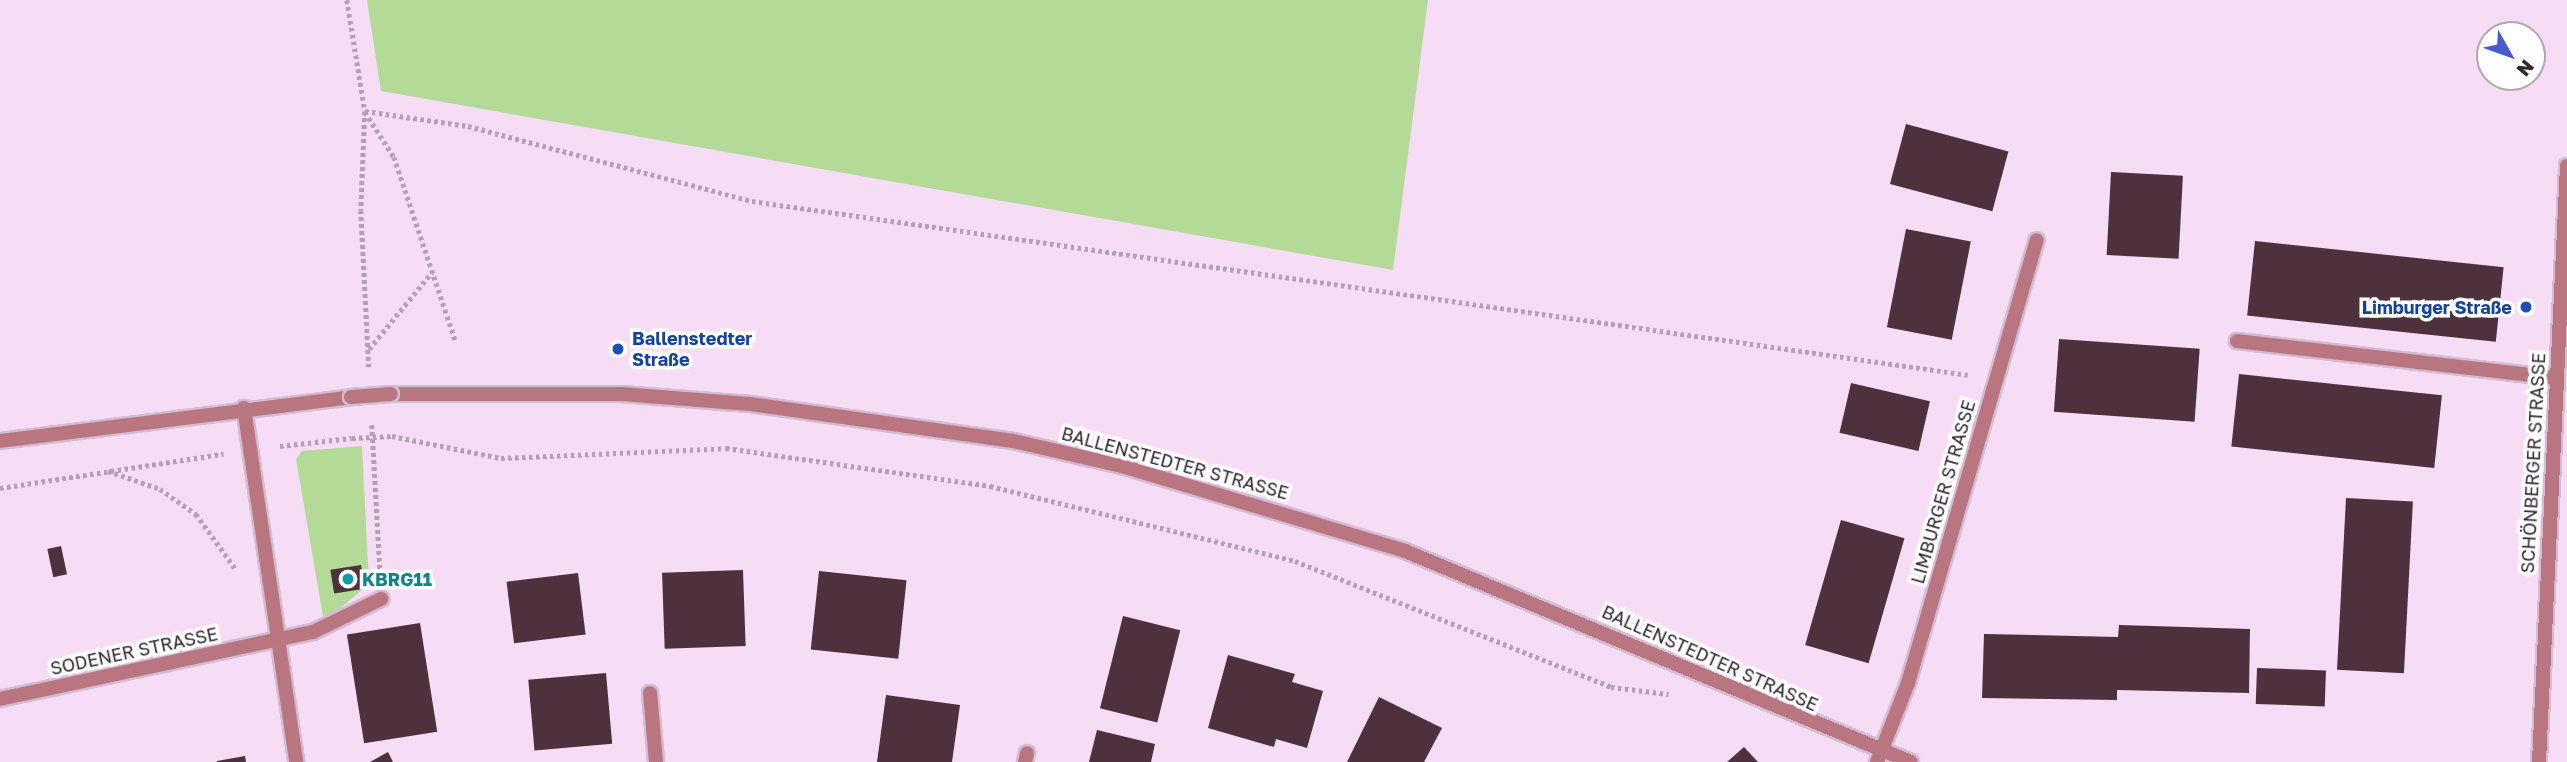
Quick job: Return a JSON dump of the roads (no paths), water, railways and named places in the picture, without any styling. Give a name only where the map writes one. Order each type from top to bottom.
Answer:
[{"type":"street","name":"SCHÖNBERGER STRASSE","points":[[2539,762],[2567,166]]},
{"type":"street","name":"LIMBURGER STRASSE","points":[[1879,757],[1908,683],[2037,240]]},
{"type":"street","points":[[2237,341],[2556,378]]},
{"type":"street","name":"BALLENSTEDTER STRASSE","points":[[0,441],[244,408],[391,394],[622,394],[750,404],[937,428],[1122,466],[1405,551],[1879,757]]},
{"type":"street","points":[[244,408],[296,762]]},
{"type":"street","name":"SODENER STRASSE","points":[[0,699],[336,626],[381,599]]},
{"type":"street","points":[[650,693],[656,762]]},
{"type":"street","points":[[1879,757],[1911,762]]},
{"type":"place","name":"Limburger Straße","points":[[2526,307]]},
{"type":"place","name":"Ballenstedter Straße","points":[[618,349]]},
{"type":"place","name":"KBRG11","points":[[348,579]]}]
